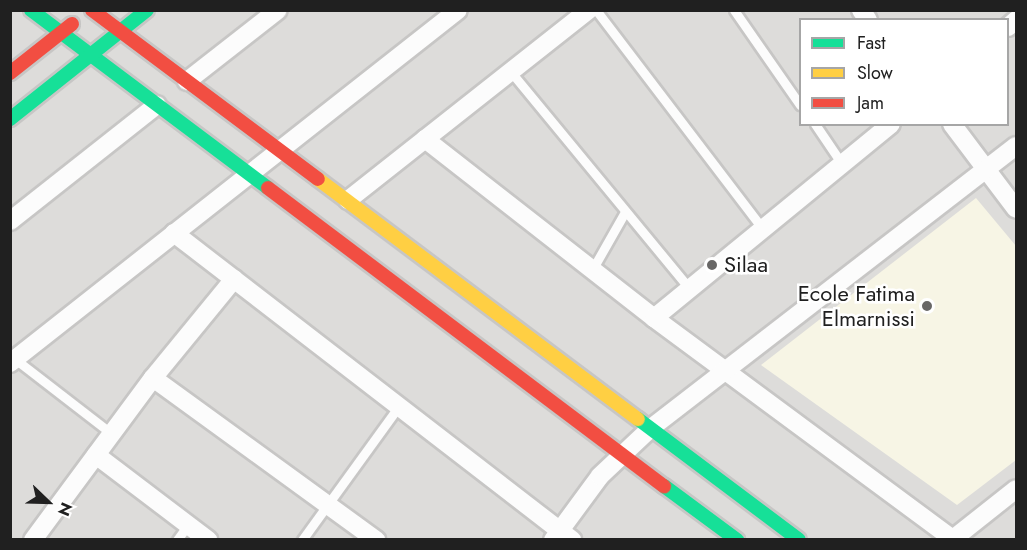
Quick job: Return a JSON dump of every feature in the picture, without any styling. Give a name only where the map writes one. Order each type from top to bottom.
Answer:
[{"type":"street","points":[[31,10],[737,540]]},
{"type":"street","points":[[10,73],[90,10],[348,200],[799,540]]},
{"type":"street","points":[[10,119],[147,10]]},
{"type":"street","points":[[187,81],[278,10]]},
{"type":"street","points":[[13,361],[247,174],[458,10]]},
{"type":"street","points":[[348,200],[589,10]]},
{"type":"street","points":[[10,221],[157,105]]},
{"type":"street","points":[[654,318],[889,126]]},
{"type":"street","points":[[953,126],[1017,209]]},
{"type":"street","points":[[425,139],[654,318],[954,539],[1017,489]]},
{"type":"street","points":[[174,233],[399,406],[561,536],[621,453],[1017,146]]},
{"type":"street","points":[[33,540],[153,378],[234,279]]},
{"type":"street","points":[[153,378],[376,540]]},
{"type":"street","points":[[96,455],[208,540]]},
{"type":"lane","points":[[596,10],[763,229]]},
{"type":"lane","points":[[734,10],[799,102]]},
{"type":"lane","points":[[511,72],[690,289]]},
{"type":"lane","points":[[815,126],[842,164]]},
{"type":"lane","points":[[592,270],[625,212]]},
{"type":"lane","points":[[13,361],[112,434]]},
{"type":"lane","points":[[302,540],[399,406]]},
{"type":"lane","points":[[177,540],[189,525]]},
{"type":"shaded area","points":[[11,11],[1016,11],[1016,539],[11,539]]},
{"type":"shaded area","name":"Ecole Fatima Elmarnissi","points":[[976,198],[1016,246],[1016,460],[957,505],[761,365]]},
{"type":"traffic: fast","points":[[31,10],[268,188]]},
{"type":"traffic: fast","points":[[10,119],[147,10]]},
{"type":"traffic: fast","points":[[638,419],[799,540]]},
{"type":"traffic: fast","points":[[664,486],[737,540]]},
{"type":"traffic: slow","points":[[318,179],[638,419]]},
{"type":"traffic: jam","points":[[92,10],[318,179]]},
{"type":"traffic: jam","points":[[10,73],[72,24]]},
{"type":"traffic: jam","points":[[268,188],[664,486]]},
{"type":"place","name":"Silaa","points":[[712,265]]},
{"type":"place","name":"Ecole Fatima Elmarnissi","points":[[927,306]]}]
